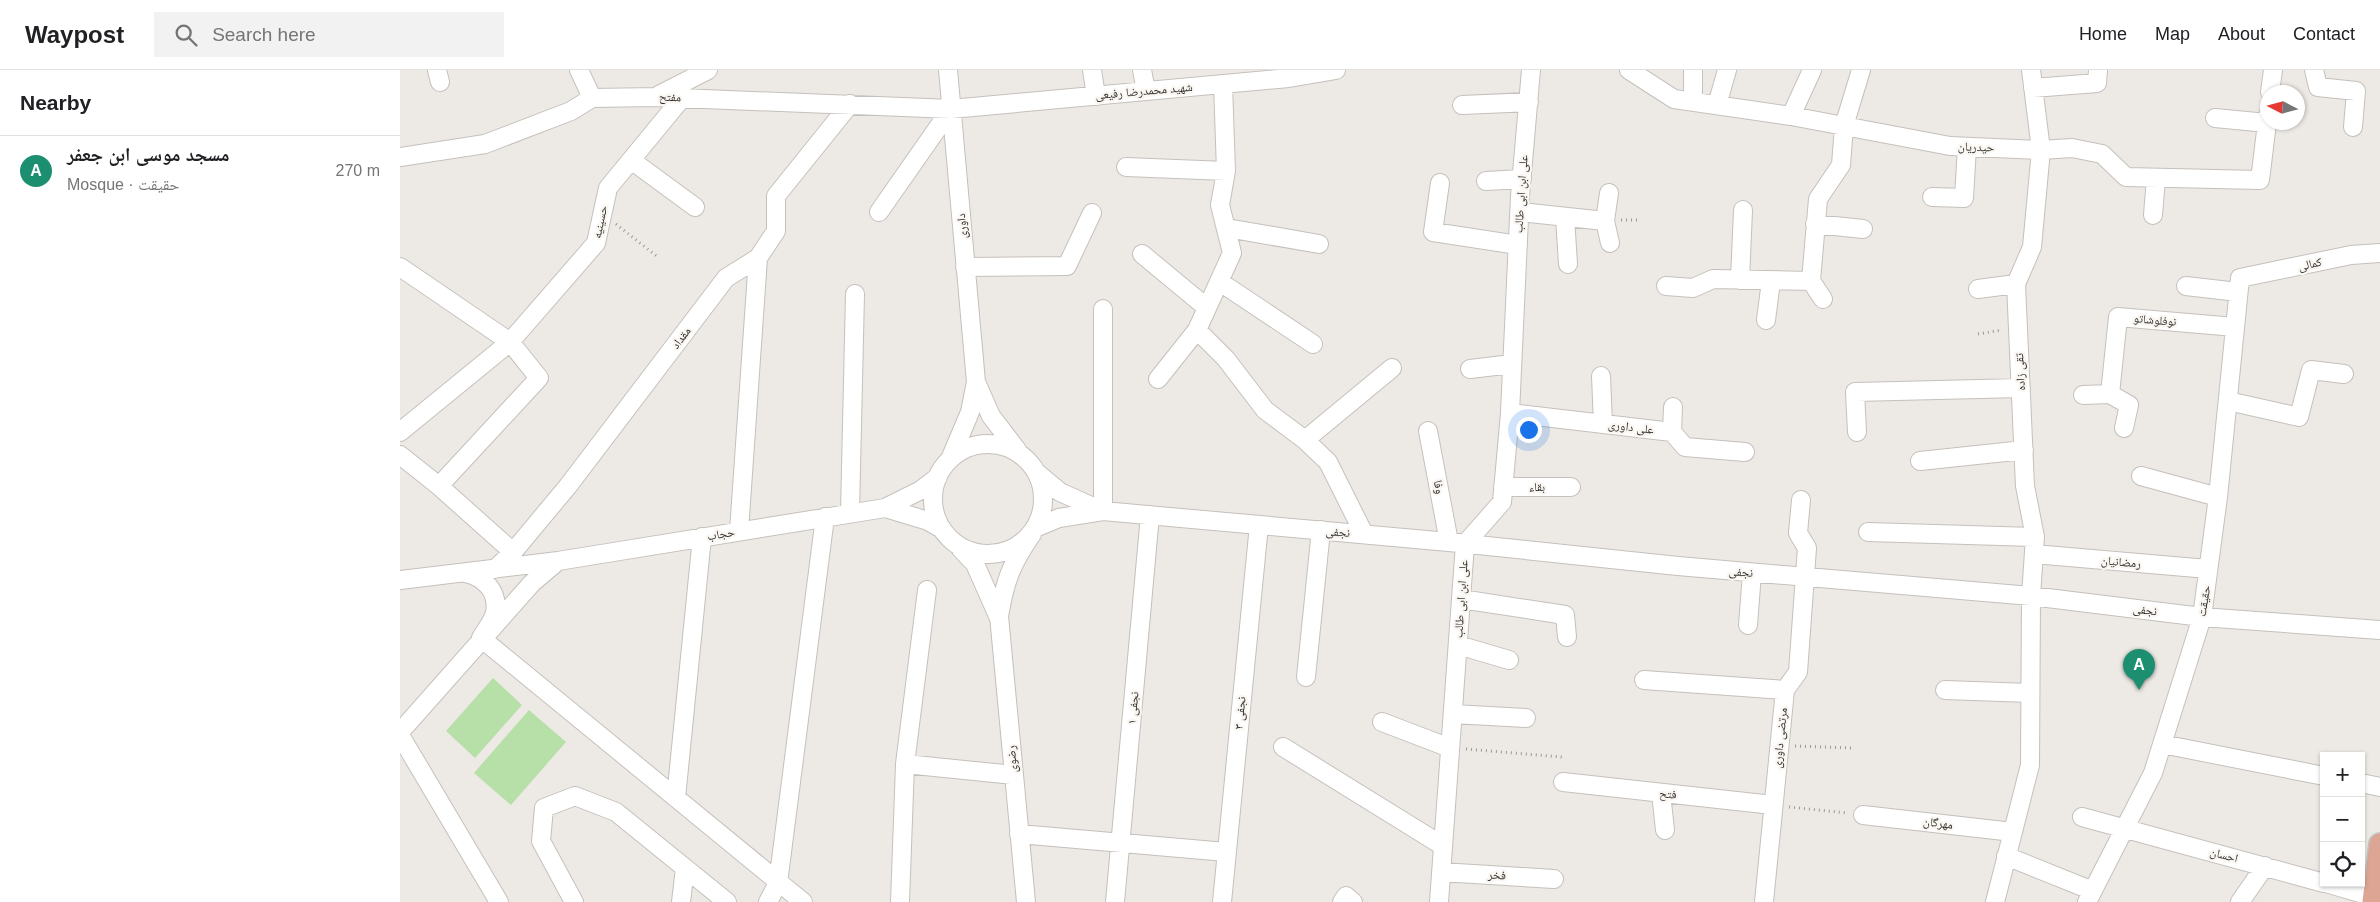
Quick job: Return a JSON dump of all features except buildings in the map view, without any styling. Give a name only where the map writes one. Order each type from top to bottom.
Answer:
[{"type":"main road","points":[[2375,899],[2380,844]]},
{"type":"street","points":[[579,70],[592,98]]},
{"type":"street","points":[[656,96],[708,70]]},
{"type":"street","name":"داوری","points":[[948,70],[976,382]]},
{"type":"street","points":[[1092,70],[1096,96]]},
{"type":"street","points":[[1142,70],[1146,91]]},
{"type":"street","name":"شهید محمدرضا رفیعی","points":[[951,109],[1223,84],[1261,75],[1336,70]]},
{"type":"street","name":"علی ابن ابی طالب","points":[[1439,902],[1461,599],[1457,543],[1502,502],[1510,413],[1522,179],[1532,70]]},
{"type":"street","name":"حیدریان","points":[[1629,70],[1674,99],[1791,116],[1950,146],[2041,150],[2072,148],[2102,154],[2126,177],[2260,180],[2266,130]]},
{"type":"street","points":[[1693,70],[1693,101]]},
{"type":"street","points":[[1717,105],[1726,70]]},
{"type":"street","points":[[1791,116],[1811,70]]},
{"type":"street","points":[[1822,299],[1811,281],[1818,200],[1841,165],[1844,126],[1861,70]]},
{"type":"street","name":"تقی زاده","points":[[1995,902],[2030,765],[2031,596],[2034,546],[2025,486],[2016,284],[2032,248],[2041,150],[2031,70]]},
{"type":"street","points":[[2033,88],[2097,83],[2098,70]]},
{"type":"street","points":[[2271,85],[2273,70]]},
{"type":"street","points":[[2314,70],[2318,87],[2356,91],[2353,127]]},
{"type":"street","points":[[1158,380],[1197,330],[1232,253],[1220,205],[1226,171],[1223,84]]},
{"type":"street","name":"مفتح","points":[[400,157],[486,144],[571,111],[592,98],[656,96],[951,109]]},
{"type":"street","name":"حسینیه","points":[[400,432],[510,342],[596,243],[608,188],[682,98]]},
{"type":"street","points":[[1462,104],[1529,102]]},
{"type":"street","name":"مقداد","points":[[495,569],[513,552],[568,486],[726,278],[758,258],[776,231],[776,196],[850,104]]},
{"type":"street","points":[[879,212],[951,109]]},
{"type":"street","points":[[2215,118],[2260,119]]},
{"type":"street","points":[[1932,198],[1964,198],[1967,147]]},
{"type":"street","points":[[631,160],[695,207]]},
{"type":"street","points":[[1126,167],[1226,171]]},
{"type":"street","points":[[2153,215],[2156,178]]},
{"type":"street","points":[[1486,181],[1522,179]]},
{"type":"street","points":[[1440,183],[1433,232],[1518,245]]},
{"type":"street","points":[[1609,193],[1605,220],[1610,244]]},
{"type":"street","points":[[1740,280],[1743,210]]},
{"type":"street","points":[[1520,212],[1605,220]]},
{"type":"street","points":[[965,267],[1067,266],[1092,213]]},
{"type":"street","points":[[1565,217],[1568,264]]},
{"type":"street","points":[[1815,224],[1863,230]]},
{"type":"street","points":[[1227,228],[1319,244]]},
{"type":"street","name":"کمالی","points":[[2186,286],[2239,285],[2351,255],[2380,253]]},
{"type":"street","points":[[1142,254],[1206,307]]},
{"type":"street","points":[[739,531],[758,258]]},
{"type":"street","points":[[400,267],[510,342],[539,378],[439,486]]},
{"type":"street","points":[[1666,286],[1693,288],[1713,279],[1811,281]]},
{"type":"street","points":[[1766,320],[1771,280]]},
{"type":"street","points":[[1220,282],[1312,344]]},
{"type":"street","points":[[1978,289],[2016,284]]},
{"type":"street","name":"حقیقت","points":[[2090,896],[2153,773],[2202,617],[2218,497],[2239,285]]},
{"type":"street","points":[[850,513],[855,294]]},
{"type":"street","points":[[1103,309],[1103,511]]},
{"type":"street","name":"نوفلوشاتو","points":[[2110,394],[2118,317],[2235,327]]},
{"type":"street","points":[[1197,330],[1226,358],[1265,410],[1305,440],[1328,462],[1364,534]]},
{"type":"street","points":[[1470,369],[1512,364]]},
{"type":"street","points":[[1305,440],[1392,368]]},
{"type":"street","points":[[2228,401],[2299,417],[2311,370],[2344,374]]},
{"type":"street","points":[[1601,376],[1603,424]]},
{"type":"street","points":[[976,382],[991,416],[1019,453],[1033,466],[1041,482],[1044,500],[1040,518],[1013,562],[1004,588],[999,616]]},
{"type":"street","points":[[976,382],[970,412],[952,457],[938,477],[934,488],[934,507],[938,524],[975,564],[999,616]]},
{"type":"street","points":[[1857,432],[1854,392],[2021,388]]},
{"type":"street","points":[[2083,395],[2110,394],[2129,405],[2124,428]]},
{"type":"street","points":[[1672,432],[1673,407]]},
{"type":"street","name":"علی داوری","points":[[1510,413],[1672,432],[1685,446],[1745,452]]},
{"type":"street","name":"وفا","points":[[1428,431],[1457,543]]},
{"type":"street","points":[[952,457],[967,448],[984,443],[1004,445],[1019,453]]},
{"type":"street","points":[[1920,461],[2024,450]]},
{"type":"street","points":[[400,455],[439,486],[513,552]]},
{"type":"street","points":[[1036,472],[1060,492],[1103,511]]},
{"type":"street","points":[[2141,476],[2218,497]]},
{"type":"street","points":[[885,508],[921,490],[938,477]]},
{"type":"street","name":"بقاء","points":[[1503,487],[1571,487]]},
{"type":"street","name":"مرتضی داوری","points":[[1764,902],[1785,690],[1798,672],[1807,548],[1798,533],[1801,500]]},
{"type":"street","points":[[885,508],[928,521],[942,529]]},
{"type":"street","name":"حجاب","points":[[400,580],[558,561],[885,508]]},
{"type":"street","points":[[958,544],[965,549],[982,554],[1000,553],[1017,546],[1033,531],[1059,518],[1103,511]]},
{"type":"street","name":"نجفی","points":[[1103,511],[1364,534],[1752,573],[2031,596],[2202,617],[2380,630]]},
{"type":"street","name":"نجفی ۱","points":[[1115,902],[1150,515]]},
{"type":"street","points":[[768,902],[778,883],[825,517]]},
{"type":"street","name":"نجفی ۳","points":[[1222,902],[1259,525]]},
{"type":"street","points":[[1306,677],[1321,530]]},
{"type":"street","name":"رمضانیان","points":[[1868,532],[2034,546],[2208,569]]},
{"type":"street","points":[[676,798],[702,537]]},
{"type":"street","points":[[499,902],[400,733],[481,638],[532,583],[558,561]]},
{"type":"street","points":[[464,572],[479,576],[490,586],[495,596],[495,614],[481,638]]},
{"type":"street","points":[[1748,625],[1752,573]]},
{"type":"street","points":[[900,902],[905,764],[927,590]]},
{"type":"street","points":[[1461,599],[1565,616],[1567,637]]},
{"type":"street","name":"رضوی","points":[[999,616],[1026,902]]},
{"type":"street","points":[[481,638],[803,902]]},
{"type":"street","points":[[1458,645],[1509,660]]},
{"type":"street","points":[[1644,680],[1785,690]]},
{"type":"street","points":[[1945,690],[2030,693]]},
{"type":"street","points":[[1453,714],[1526,718]]},
{"type":"street","points":[[1382,722],[1450,748]]},
{"type":"street","points":[[2162,744],[2320,775]]},
{"type":"street","points":[[1283,747],[1443,846]]},
{"type":"street","points":[[905,764],[1014,775]]},
{"type":"street","name":"فتح","points":[[1563,782],[1774,805]]},
{"type":"street","points":[[2365,785],[2380,787]]},
{"type":"street","points":[[1660,793],[1665,830]]},
{"type":"street","points":[[574,902],[541,841],[544,808],[575,796],[616,812],[727,902]]},
{"type":"street","name":"مهرگان","points":[[1863,815],[2013,832]]},
{"type":"street","name":"احسان","points":[[2082,817],[2320,882]]},
{"type":"street","points":[[1019,834],[1226,852]]},
{"type":"street","points":[[2006,856],[2090,896]]},
{"type":"street","points":[[2240,902],[2265,866]]},
{"type":"street","points":[[681,902],[686,868]]},
{"type":"street","name":"فخر","points":[[1441,872],[1554,879]]},
{"type":"street","name":"احسان","points":[[2338,887],[2375,899]]},
{"type":"street","points":[[1342,902],[1346,896],[1353,902]]},
{"type":"path","points":[[602,213],[659,258]]},
{"type":"path","points":[[1978,334],[2018,328]]},
{"type":"path","points":[[1780,746],[1851,748]]},
{"type":"path","points":[[1450,748],[1562,757]]},
{"type":"path","points":[[1774,805],[1863,815]]},
{"type":"green space","points":[[493,678],[522,705],[475,758],[446,731]]},
{"type":"green space","points":[[529,710],[566,742],[511,805],[474,773]]},
{"type":"place","name":"مسجد موسی ابن جعفر","points":[[2139,690]]}]
